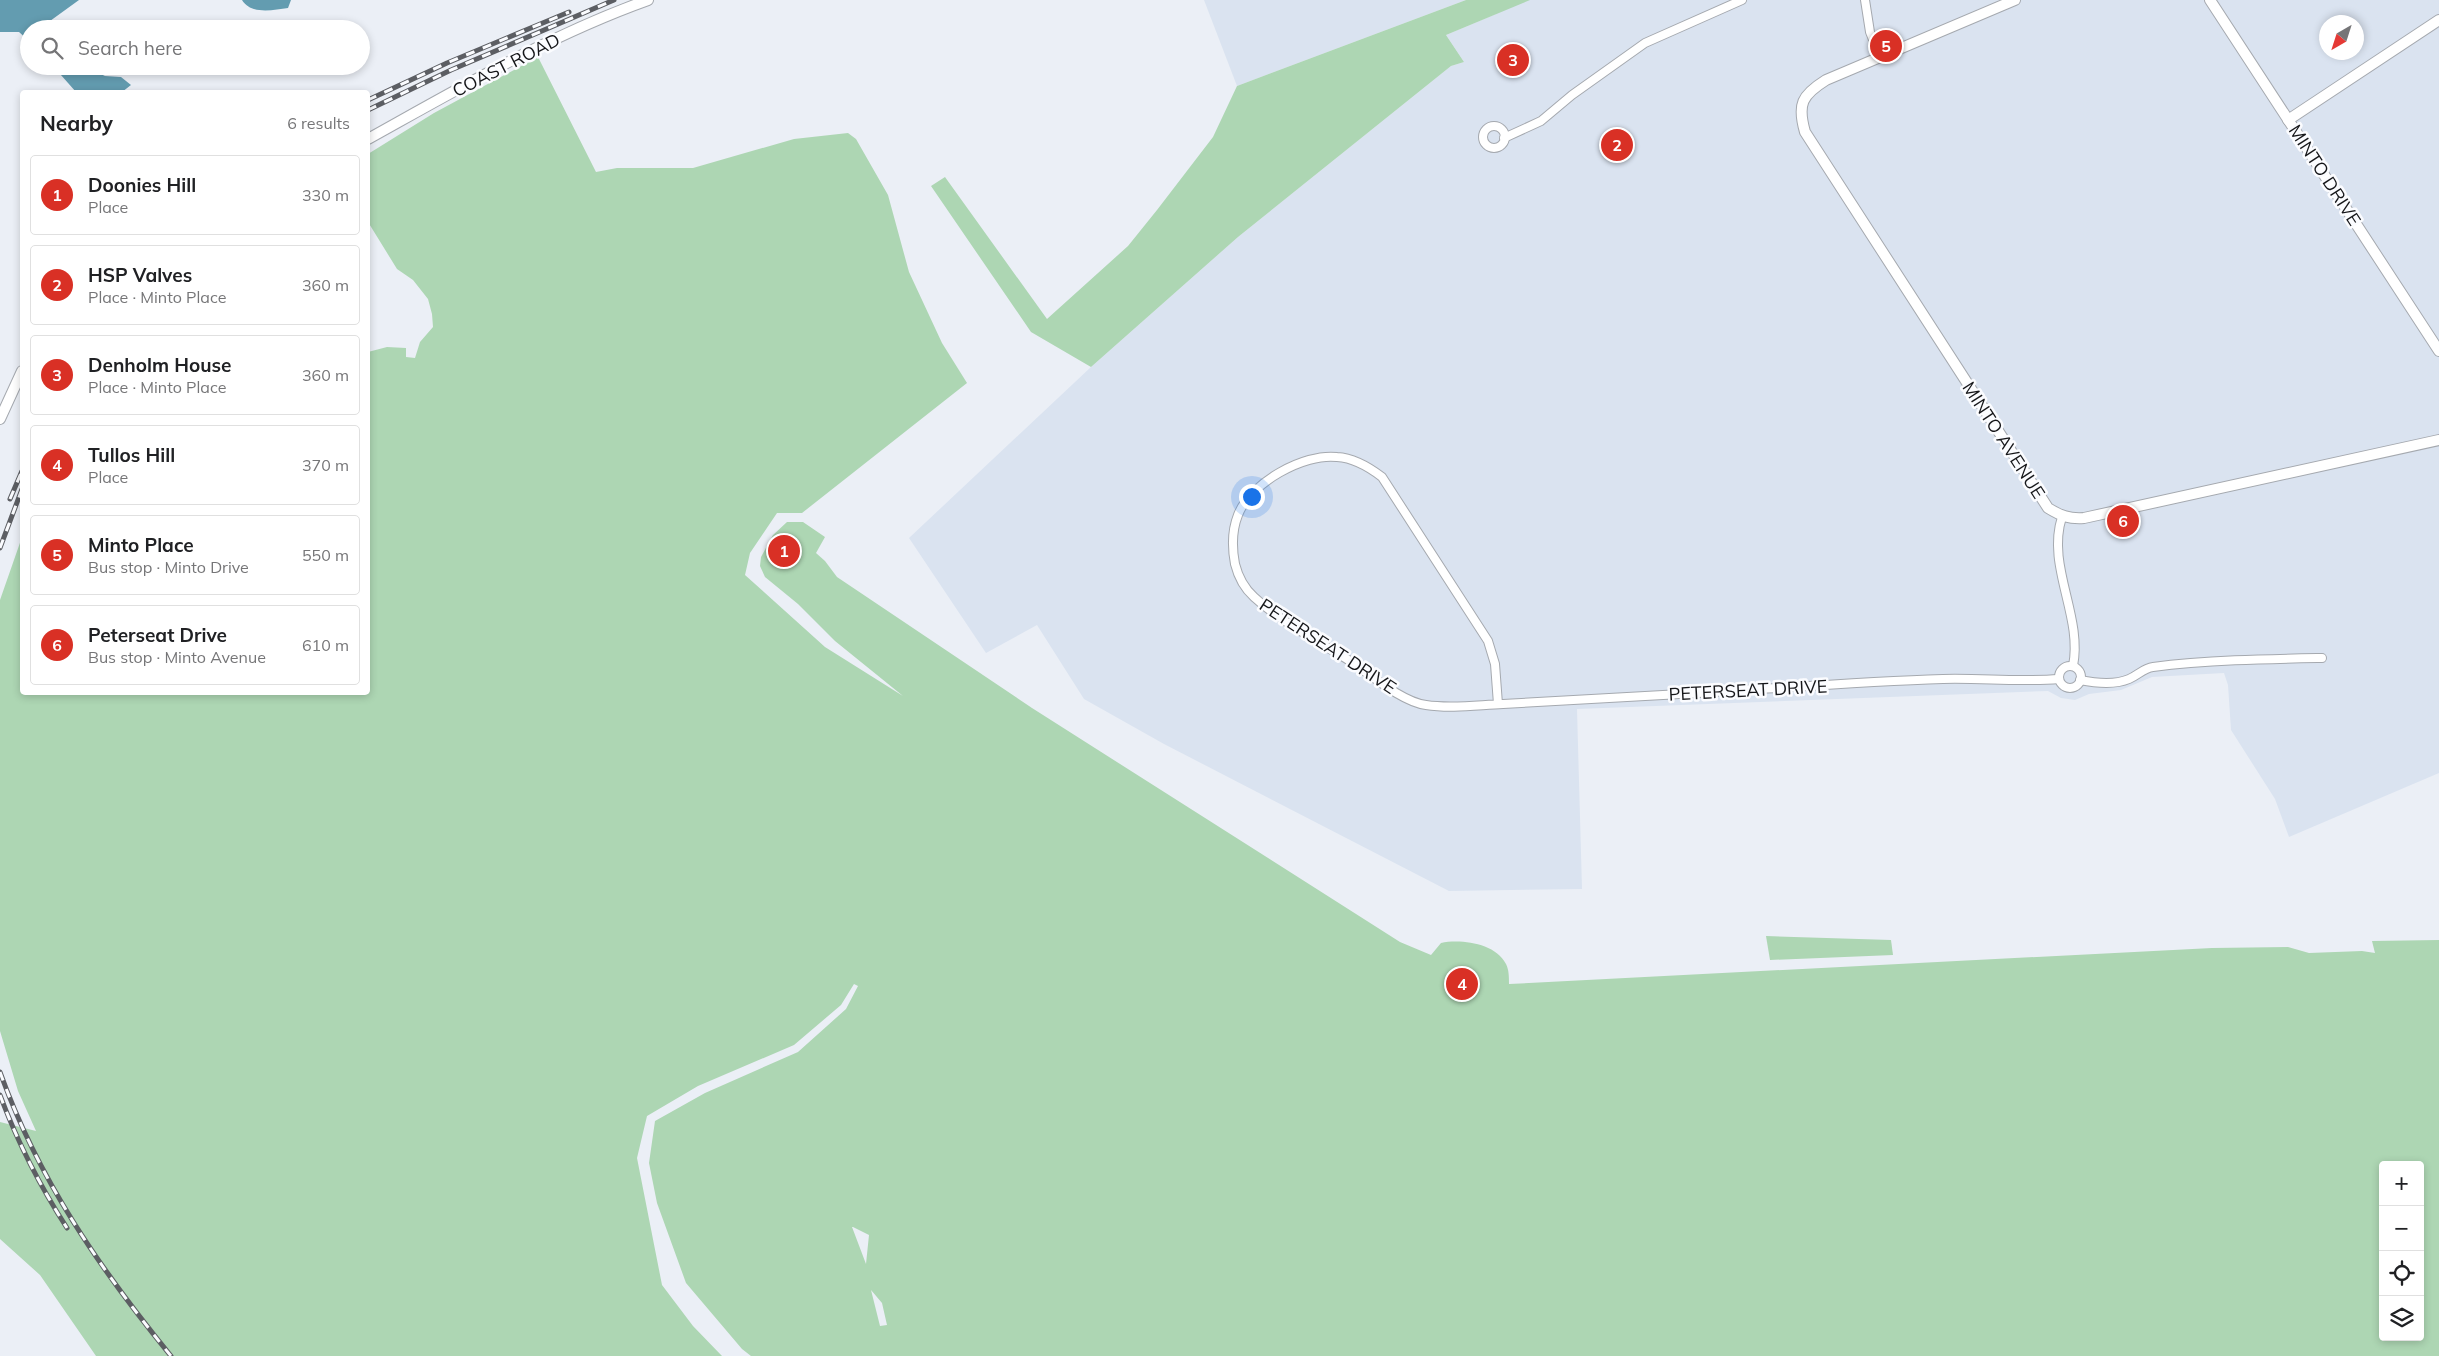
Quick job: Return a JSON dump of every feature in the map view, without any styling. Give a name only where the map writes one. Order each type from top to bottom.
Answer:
[{"type":"street","name":"COAST ROAD","points":[[370,138],[545,44],[648,0]]},
{"type":"street","points":[[1504,138],[1541,120],[1572,94],[1645,43],[1742,0]]},
{"type":"street","points":[[1865,0],[1870,32],[1880,57],[2015,0]]},
{"type":"street","name":"MINTO DRIVE","points":[[2210,0],[2439,351]]},
{"type":"street","points":[[2288,120],[2439,20]]},
{"type":"street","name":"MINTO AVENUE","points":[[1880,57],[1826,80],[1809,91],[1802,106],[1801,119],[1805,132],[2039,496],[2048,508],[2062,517]]},
{"type":"street","points":[[0,419],[20,375]]},
{"type":"street","points":[[2072,666],[2075,641],[2058,546],[2058,529],[2062,517],[2070,519],[2084,518],[2439,440]]},
{"type":"street","name":"PETERSEAT DRIVE","points":[[1498,704],[1495,664],[1488,641],[1382,476],[1368,467],[1339,457],[1308,459],[1292,466],[1268,481],[1254,492],[1244,504],[1237,516],[1233,535],[1235,564],[1242,582],[1254,596],[1264,605],[1390,688],[1422,704],[1498,704],[1942,679],[2059,679]]},
{"type":"street","points":[[2080,680],[2119,682],[2131,678],[2148,668],[2173,665],[2322,658]]},
{"type":"street","points":[[2072,666],[2080,673],[2080,680],[2076,686],[2069,688],[2062,685],[2059,679],[2062,669],[2072,666]]},
{"type":"shaded area","points":[[1204,0],[1466,0],[1237,86]]},
{"type":"shaded area","points":[[1489,0],[2439,0],[2439,773],[2289,837],[2275,799],[2231,730],[2228,685],[2224,673],[2152,677],[2121,690],[2089,694],[2075,700],[2061,698],[2048,691],[1577,709],[1582,889],[1449,891],[1164,744],[1084,699],[1037,625],[986,653],[909,538],[1091,367],[1238,237],[1451,66],[1464,62],[1446,35],[1496,14]]},
{"type":"green space","points":[[1466,0],[1530,0],[1446,35],[1464,62],[1451,66],[1238,237],[1091,367],[1031,332],[931,186],[945,177],[1047,319],[1128,246],[1213,137],[1237,86]]},
{"type":"green space","points":[[538,57],[596,172],[617,168],[693,168],[794,139],[848,133],[856,139],[888,195],[909,272],[942,343],[967,383],[802,513],[777,513],[750,553],[745,575],[825,647],[903,696],[835,641],[798,604],[765,577],[760,566],[761,557],[773,535],[787,522],[803,522],[825,537],[816,553],[825,561],[837,577],[1032,708],[1400,942],[1431,955],[1441,943],[1449,942],[1477,944],[1494,951],[1506,964],[1509,984],[2212,948],[2288,947],[2309,953],[2362,951],[2375,953],[2372,941],[2439,940],[2439,1356],[751,1356],[742,1349],[686,1283],[657,1203],[649,1163],[655,1121],[705,1093],[798,1052],[846,1009],[858,986],[854,984],[841,1005],[794,1045],[698,1086],[647,1116],[637,1158],[662,1285],[693,1326],[722,1356],[96,1356],[40,1275],[0,1239],[0,1122],[36,1131],[18,1091],[0,1031],[0,600],[20,543],[20,695],[370,695],[370,351],[387,347],[406,348],[406,357],[415,358],[420,342],[433,327],[428,299],[413,280],[397,269],[370,225],[370,153],[434,113]],"holes":[[[852,1227],[869,1235],[866,1264]],[[871,1290],[882,1303],[887,1325],[880,1326]]]},
{"type":"green space","points":[[1766,936],[1891,940],[1893,955],[1770,960]]},
{"type":"water","points":[[0,0],[79,0],[51,20],[20,20],[20,33],[0,32]]},
{"type":"water","points":[[242,0],[291,0],[288,8],[257,10],[246,5]]},
{"type":"water","points":[[61,75],[121,77],[131,85],[125,90],[74,90]]},
{"type":"railway","points":[[370,109],[451,70],[614,0]]},
{"type":"railway","points":[[370,99],[447,63],[569,12]]},
{"type":"railway","points":[[10,499],[20,476]]},
{"type":"railway","points":[[0,548],[20,494]]},
{"type":"railway","points":[[0,1072],[15,1111],[33,1149],[73,1222],[120,1290],[171,1356]]},
{"type":"railway","points":[[0,1095],[30,1163],[67,1228]]},
{"type":"place","name":"Minto Place","points":[[1886,46]]},
{"type":"place","name":"Denholm House","points":[[1513,60]]},
{"type":"place","name":"HSP Valves","points":[[1617,145]]},
{"type":"place","name":"Peterseat Drive","points":[[2123,521]]},
{"type":"place","name":"Doonies Hill","points":[[784,551]]},
{"type":"place","name":"Tullos Hill","points":[[1462,984]]}]
